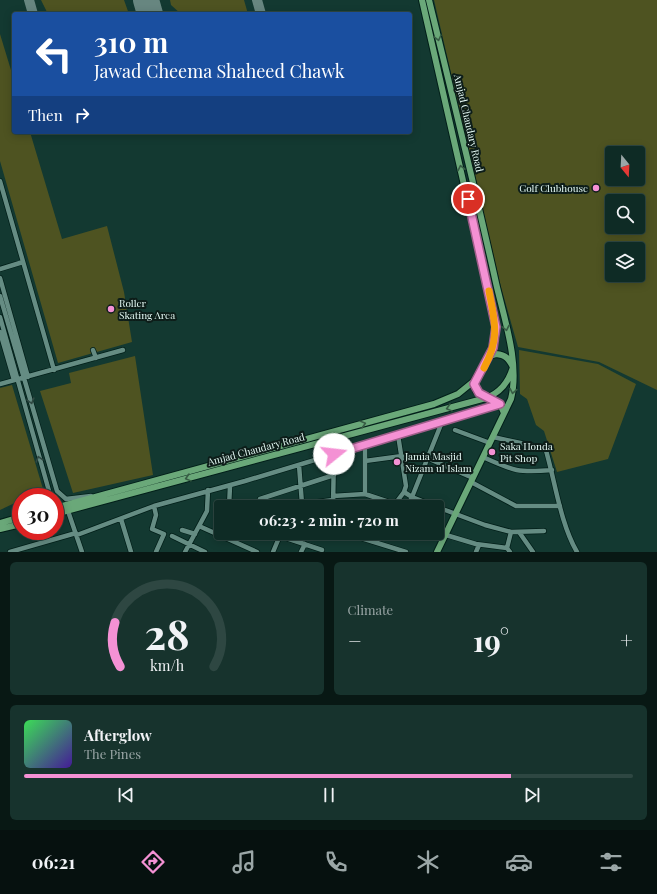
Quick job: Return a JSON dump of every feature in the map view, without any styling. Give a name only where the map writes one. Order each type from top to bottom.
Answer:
[{"type":"main road","name":"Amjad Chaudary Road","points":[[422,0],[494,317],[496,337],[489,356]]},
{"type":"main road","name":"Amjad Chaudary Road","points":[[429,0],[493,268],[515,379],[513,392],[504,413],[437,552]]},
{"type":"main road","points":[[486,398],[503,387],[513,367],[507,358],[502,354],[489,356],[474,381],[476,391],[486,398],[500,404],[504,413]]},
{"type":"main road","name":"Amjad Chaudary Road","points":[[64,506],[434,404],[458,394],[474,381]]},
{"type":"main road","name":"Amjad Chaudary Road","points":[[64,512],[486,398]]},
{"type":"main road","points":[[0,523],[12,519]]},
{"type":"main road","points":[[0,530],[12,527]]},
{"type":"street","points":[[0,181],[54,370]]},
{"type":"street","points":[[0,269],[23,262]]},
{"type":"street","points":[[0,278],[26,378],[59,494],[66,499],[70,499],[122,490]]},
{"type":"street","points":[[0,296],[26,378]]},
{"type":"street","points":[[0,317],[16,380],[48,488]]},
{"type":"street","points":[[0,332],[16,380]]},
{"type":"street","points":[[93,350],[96,358]]},
{"type":"street","points":[[0,384],[123,350]]},
{"type":"street","points":[[0,354],[6,353]]},
{"type":"street","points":[[10,552],[76,534],[154,506],[208,490],[230,486],[500,404]]},
{"type":"street","points":[[410,500],[442,422]]},
{"type":"street","points":[[454,430],[491,440],[539,448],[545,447],[566,528],[577,552]]},
{"type":"street","points":[[299,465],[302,504],[365,494],[395,504],[404,492],[406,486],[398,435]]},
{"type":"street","points":[[365,445],[365,494]]},
{"type":"street","points":[[333,498],[334,454]]},
{"type":"street","points":[[365,461],[402,456]]},
{"type":"street","points":[[483,457],[518,471],[526,472],[552,470]]},
{"type":"street","points":[[427,458],[472,480],[516,506],[560,506]]},
{"type":"street","points":[[260,499],[334,474]]},
{"type":"street","points":[[229,500],[230,486]]},
{"type":"street","points":[[185,552],[207,511],[208,490]]},
{"type":"street","points":[[404,492],[420,500]]},
{"type":"street","points":[[154,506],[156,515],[152,529],[164,534],[156,552]]},
{"type":"street","points":[[444,510],[485,525],[511,532],[544,531]]},
{"type":"street","points":[[68,511],[82,552]]},
{"type":"street","points":[[120,519],[131,552]]},
{"type":"street","points":[[199,526],[257,552]]},
{"type":"street","points":[[182,530],[195,534]]},
{"type":"street","points":[[446,534],[479,545],[508,550],[511,532]]},
{"type":"street","points":[[519,532],[533,552]]},
{"type":"street","points":[[172,536],[205,552]]},
{"type":"street","points":[[273,552],[278,540]]},
{"type":"street","points":[[294,540],[322,550]]},
{"type":"street","points":[[368,540],[406,552]]},
{"type":"street","points":[[301,552],[305,544]]},
{"type":"street","points":[[476,552],[479,545]]},
{"type":"street","points":[[32,546],[34,552]]},
{"type":"green space","points":[[41,0],[124,0],[128,12],[47,12]]},
{"type":"green space","points":[[170,0],[244,0],[247,12],[179,12],[171,5]]},
{"type":"green space","points":[[434,0],[657,0],[657,390],[599,362],[518,347],[501,287]]},
{"type":"green space","points":[[0,34],[12,73],[12,134],[31,134],[62,239],[107,226],[124,292],[132,342],[58,363],[0,161]]},
{"type":"green space","points":[[519,350],[598,364],[636,384],[608,459],[557,472],[544,431],[536,425],[527,399],[520,394]]},
{"type":"green space","points":[[135,356],[153,475],[73,493],[40,391],[71,383],[69,373]]},
{"type":"green space","points":[[12,385],[43,488],[12,488],[12,504],[0,510],[0,388]]},
{"type":"taxiway","points":[[29,0],[32,12]]},
{"type":"taxiway","points":[[257,0],[260,12]]},
{"type":"runway","points":[[146,0],[149,12]]},
{"type":"slow traffic","points":[[484,368],[496,337],[496,327],[489,291]]},
{"type":"place","name":"Golf Clubhouse","points":[[596,188]]},
{"type":"place","name":"Roller Skating Area","points":[[111,309]]},
{"type":"place","name":"Saka Honda Pit Shop","points":[[492,452]]},
{"type":"place","name":"Jamia Masjid Nizam ul Islam","points":[[397,462]]},
{"type":"route","points":[[334,454],[500,404],[482,396],[476,391],[474,384],[474,381],[483,369],[493,348],[496,337],[496,327],[468,199]]}]
